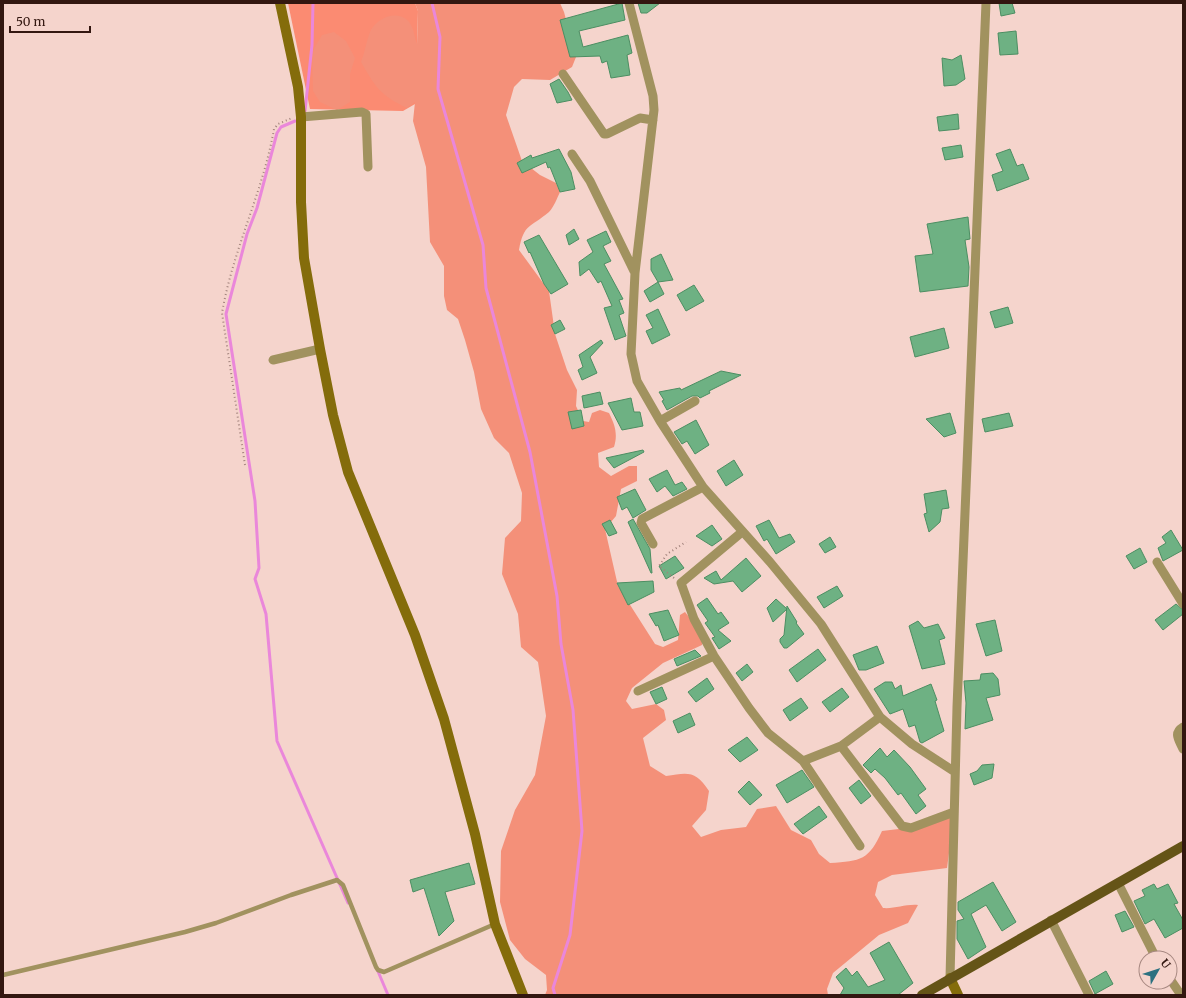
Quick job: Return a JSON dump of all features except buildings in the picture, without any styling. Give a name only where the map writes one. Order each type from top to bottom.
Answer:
[{"type":"main road","points":[[922,995],[1183,846]]},
{"type":"street","points":[[280,3],[298,87],[304,258],[333,415],[348,472],[415,635],[444,719],[475,834],[495,924],[523,995]]},
{"type":"street","points":[[629,3],[653,96],[653,120],[635,272],[631,354],[637,381],[660,421],[703,486],[770,562],[821,624],[880,717],[912,744],[955,772]]},
{"type":"street","points":[[958,995],[950,978],[955,772],[986,3]]},
{"type":"street","points":[[563,74],[604,134],[607,134],[640,118],[653,120]]},
{"type":"street","points":[[300,116],[362,112],[366,114],[368,167]]},
{"type":"street","points":[[572,154],[593,187],[635,272]]},
{"type":"street","points":[[273,360],[320,349]]},
{"type":"street","points":[[660,421],[695,401]]},
{"type":"street","points":[[653,544],[641,523],[642,519],[703,486]]},
{"type":"street","points":[[742,532],[681,584],[694,618],[714,656],[768,733],[803,761],[860,846]]},
{"type":"street","points":[[1157,562],[1183,604]]},
{"type":"street","points":[[638,691],[714,656]]},
{"type":"street","points":[[803,761],[841,746],[880,717]]},
{"type":"street","points":[[1183,727],[1177,734],[1183,749]]},
{"type":"street","points":[[841,746],[902,826],[911,828],[954,812]]},
{"type":"street","points":[[1118,883],[1152,950]]},
{"type":"street","points":[[1051,920],[1089,995]]},
{"type":"lane","points":[[3,975],[191,930],[337,880],[343,885],[376,967],[381,972],[495,924]]},
{"type":"path","points":[[245,465],[222,313],[225,294],[243,231],[256,202],[274,129],[278,124],[300,116]]},
{"type":"path","points":[[681,584],[658,566],[667,554],[686,542]]},
{"type":"shaded area","points":[[288,3],[415,3],[418,11],[415,104],[403,111],[310,109]]},
{"type":"shaded area","points":[[415,3],[560,3],[564,12],[576,57],[572,67],[550,80],[522,79],[514,87],[506,115],[522,161],[540,175],[556,183],[560,192],[549,212],[526,230],[519,250],[549,291],[555,334],[567,370],[577,390],[576,406],[583,421],[589,422],[592,413],[600,410],[609,413],[613,422],[616,434],[614,447],[598,453],[599,467],[611,476],[629,466],[637,466],[637,481],[621,489],[616,516],[605,529],[618,586],[655,644],[663,647],[678,640],[680,615],[685,612],[702,633],[702,645],[663,663],[632,688],[626,701],[632,709],[656,704],[664,710],[666,720],[643,738],[650,766],[666,776],[691,774],[696,776],[704,784],[709,791],[706,810],[692,826],[701,837],[721,830],[746,827],[757,809],[776,806],[791,830],[811,840],[819,854],[830,863],[857,860],[863,857],[873,848],[882,831],[907,828],[954,816],[947,868],[892,875],[878,882],[875,895],[883,908],[918,905],[908,923],[879,935],[833,973],[827,989],[828,995],[545,995],[547,990],[546,975],[525,959],[510,940],[500,902],[501,851],[515,810],[535,775],[546,716],[538,662],[521,647],[518,614],[502,574],[505,538],[521,521],[522,493],[509,453],[494,438],[481,409],[474,372],[458,319],[447,310],[444,296],[444,266],[430,242],[426,167],[413,121],[415,102],[407,108],[385,95],[375,85],[361,62],[372,28],[380,20],[390,16],[401,16],[409,21],[417,44],[418,11]]},
{"type":"shaded area","points":[[334,32],[346,41],[355,58],[350,74],[350,102],[337,110],[320,102],[313,91],[312,52],[322,35]]},
{"type":"waterway","points":[[305,111],[312,45],[313,3]]},
{"type":"waterway","points":[[432,3],[440,37],[438,89],[483,245],[486,288],[530,452],[557,596],[561,644],[573,710],[582,831],[570,935],[553,988],[555,995]]},
{"type":"waterway","points":[[295,121],[281,127],[277,133],[257,208],[247,234],[226,314],[255,501],[259,568],[255,579],[266,614],[277,741],[348,903]]},
{"type":"waterway","points":[[377,969],[388,995]]}]
